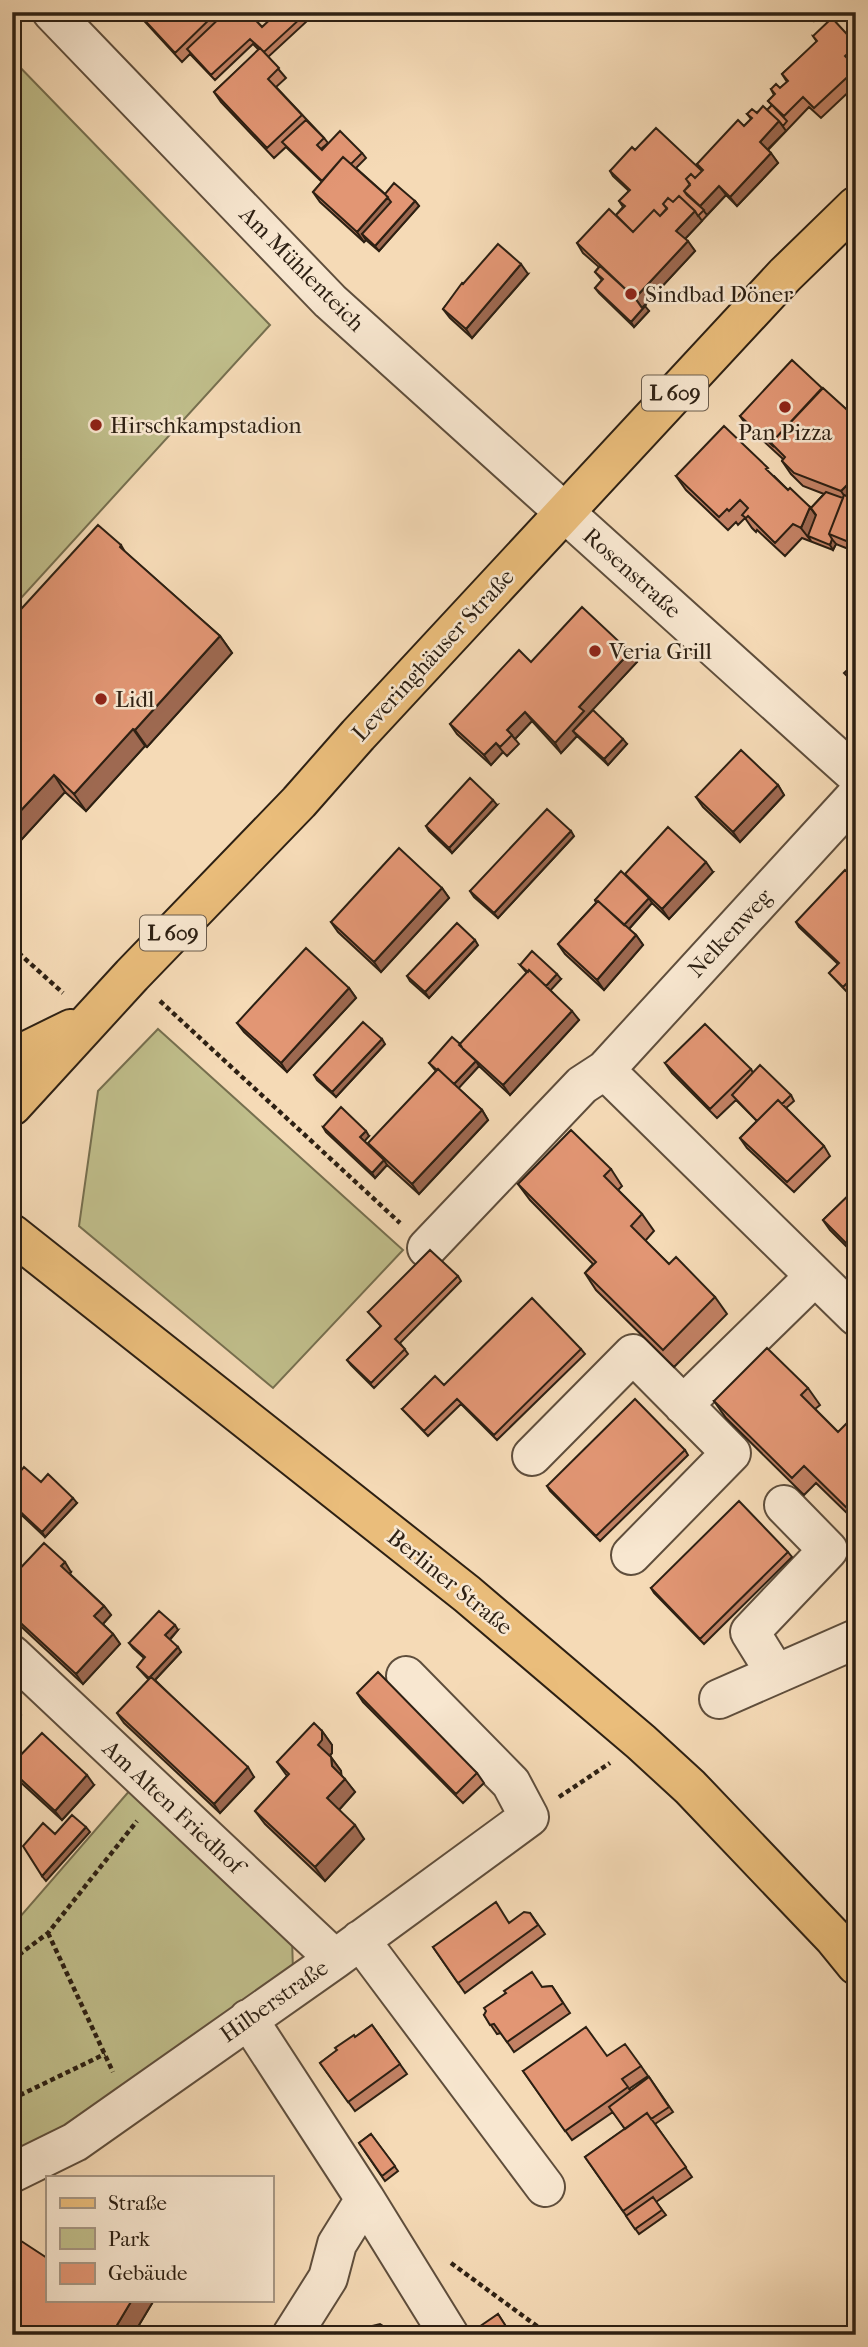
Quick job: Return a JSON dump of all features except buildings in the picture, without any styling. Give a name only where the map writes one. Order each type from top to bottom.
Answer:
[{"type":"main road","name":"Leveringhäuser Straße","points":[[12,1106],[132,975],[299,802],[785,275],[856,206]]},
{"type":"main road","points":[[12,1058],[91,1019]]},
{"type":"main road","name":"Berliner Straße","points":[[12,1234],[467,1594],[641,1742],[699,1797],[834,1938],[856,1965]]},
{"type":"street","name":"Am Mühlenteich","points":[[62,16],[330,301],[565,512]]},
{"type":"street","name":"Rosenstraße","points":[[565,512],[856,775]]},
{"type":"street","name":"Nelkenweg","points":[[427,1248],[582,1085],[605,1070],[856,796]]},
{"type":"street","points":[[605,1070],[856,1315]]},
{"type":"street","points":[[683,1405],[815,1276]]},
{"type":"street","points":[[532,1456],[633,1354],[731,1453],[631,1555]]},
{"type":"street","points":[[776,1674],[750,1632],[828,1550],[784,1505]]},
{"type":"street","points":[[719,1699],[856,1639]]},
{"type":"street","name":"Am Alten Friedhof","points":[[12,1655],[158,1793],[348,1950],[545,2187]]},
{"type":"street","name":"Hilberstraße","points":[[12,2173],[75,2142],[348,1950],[529,1817],[511,1783],[406,1676]]},
{"type":"street","points":[[248,2020],[365,2199],[449,2335]]},
{"type":"street","points":[[292,2335],[328,2278],[337,2244],[365,2199]]},
{"type":"path","points":[[12,947],[91,1019]]},
{"type":"path","points":[[132,975],[427,1248]]},
{"type":"path","points":[[12,1960],[48,1933],[158,1793]]},
{"type":"path","points":[[48,1933],[128,2105]]},
{"type":"path","points":[[12,2099],[104,2054]]},
{"type":"path","points":[[440,2255],[549,2335]]},
{"type":"green space","name":"Hirschkampstadion","points":[[12,59],[270,325],[12,608]]},
{"type":"green space","points":[[158,1029],[403,1250],[273,1388],[79,1226],[98,1091]]},
{"type":"green space","points":[[131,1789],[292,1938],[293,1971],[95,2116],[12,2156],[12,1926]]},
{"type":"place","name":"Sindbad Döner","points":[[631,294]]},
{"type":"place","name":"Pan Pizza","points":[[785,407]]},
{"type":"place","name":"Hirschkampstadion","points":[[96,425]]},
{"type":"place","name":"Veria Grill","points":[[595,651]]},
{"type":"place","name":"Lidl","points":[[101,699]]}]
